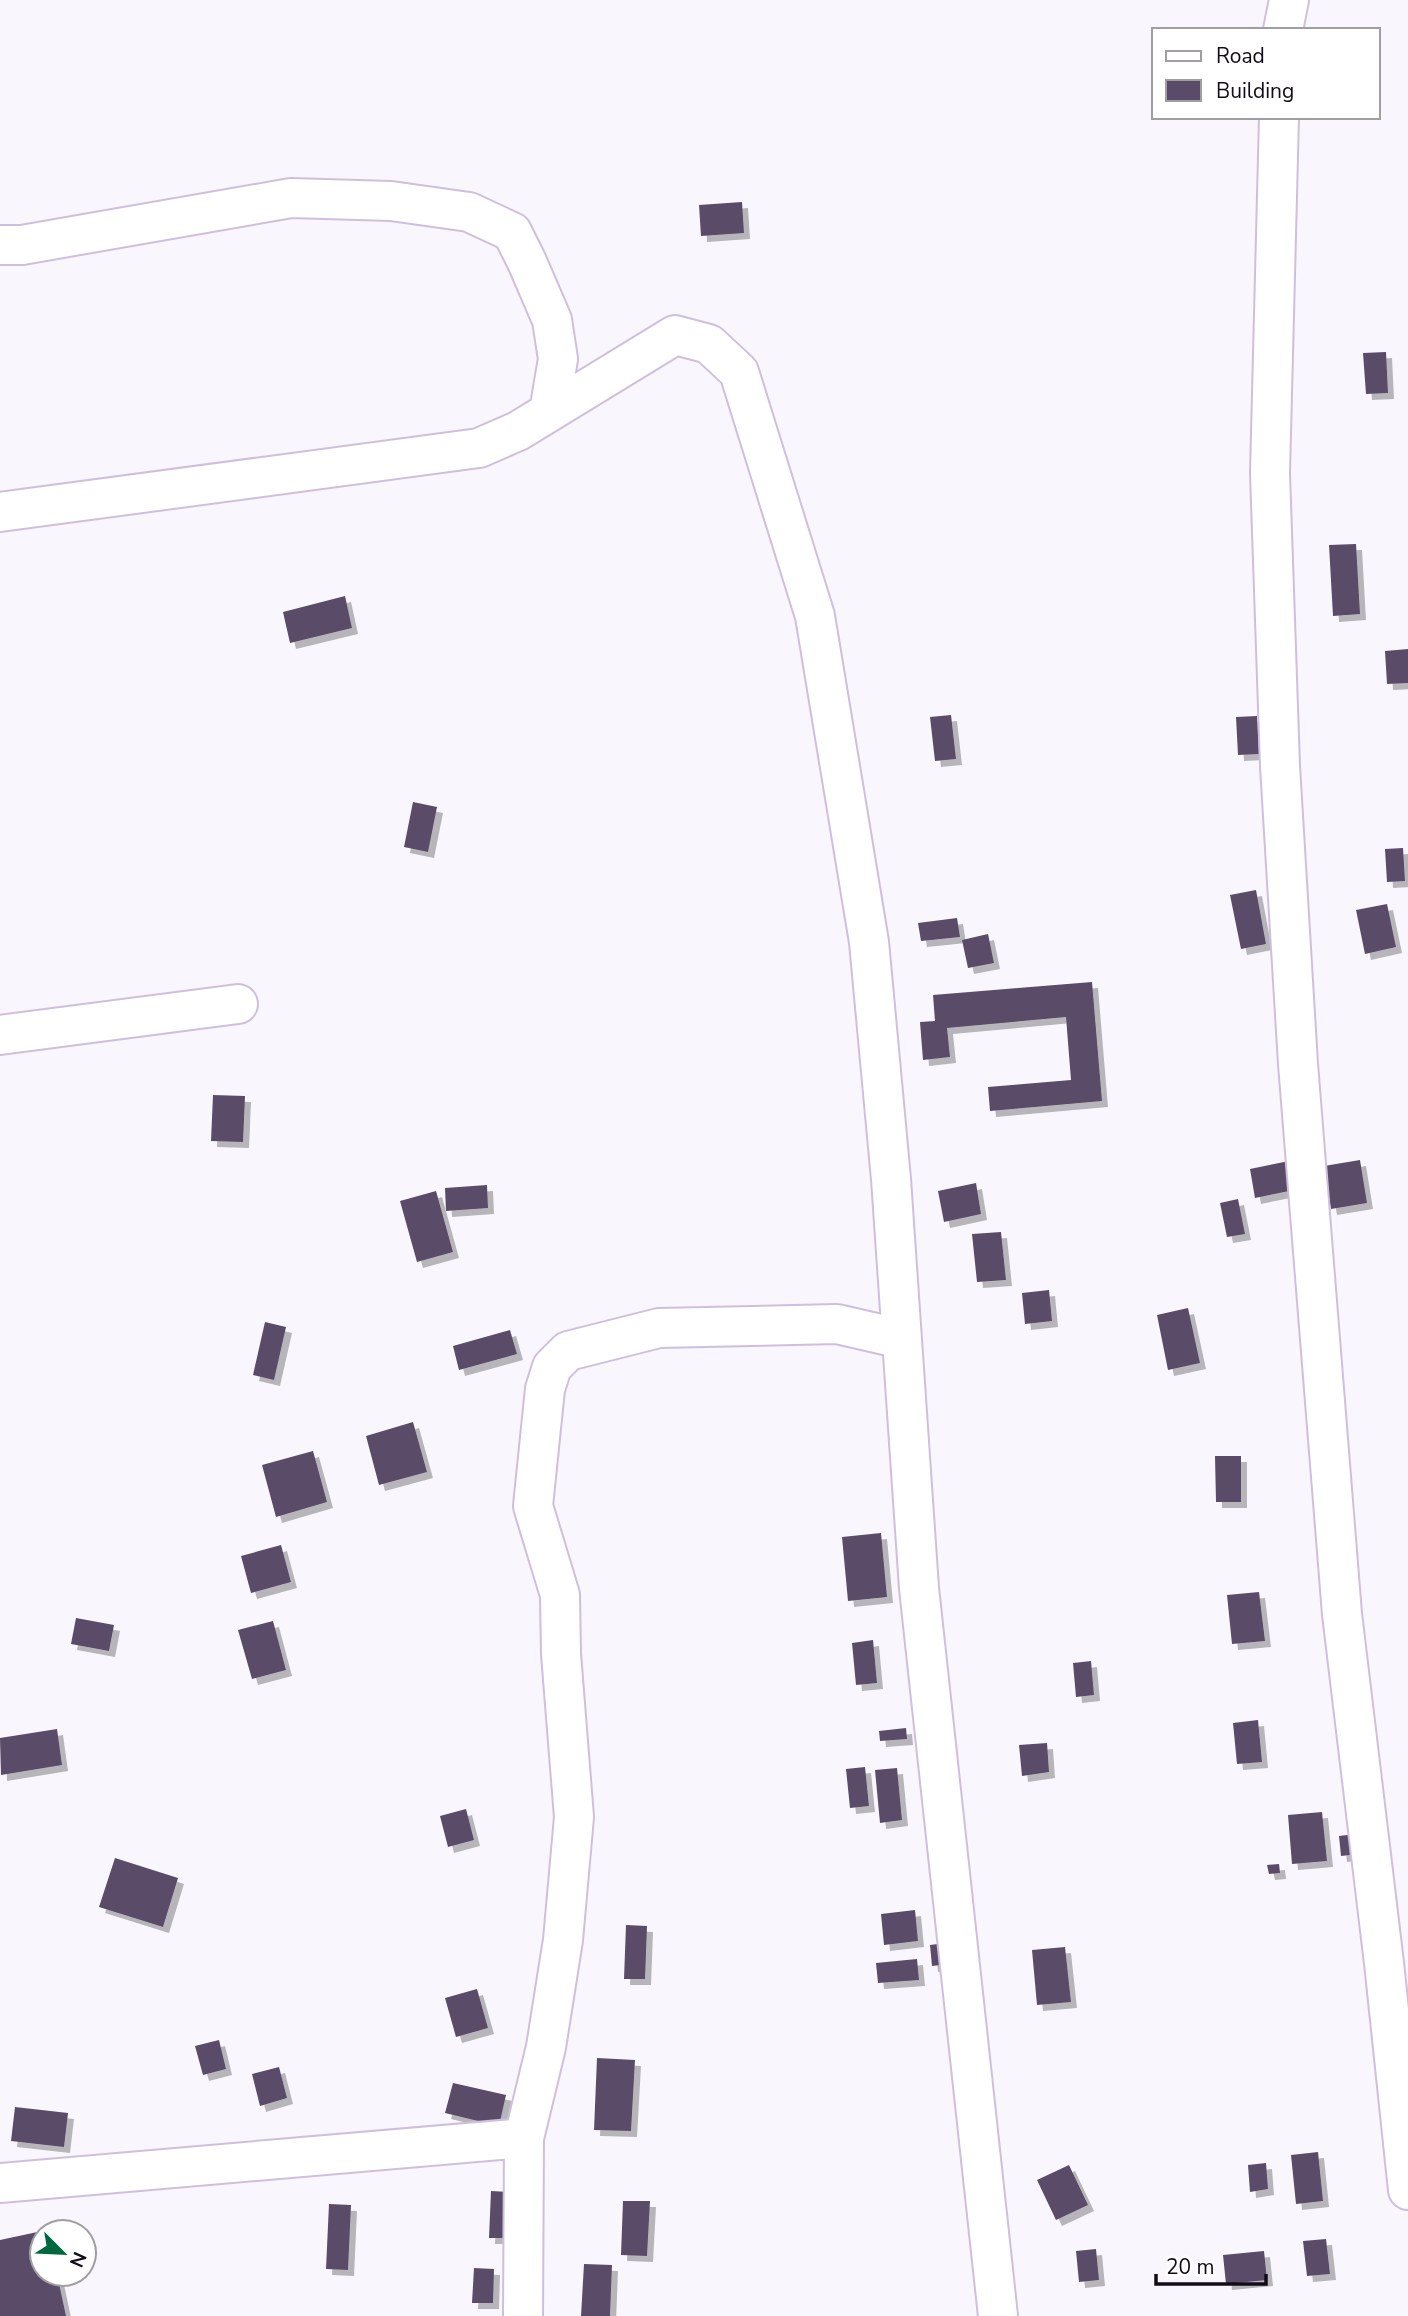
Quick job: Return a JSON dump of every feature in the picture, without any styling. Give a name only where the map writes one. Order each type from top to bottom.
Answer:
[{"type":"street","points":[[1283,28],[1289,0]]},
{"type":"street","points":[[1279,119],[1270,473],[1280,766],[1296,1037],[1342,1614],[1408,2190]]},
{"type":"street","points":[[0,245],[22,245],[291,198],[390,201],[468,212],[512,232],[552,320],[558,359],[549,412]]},
{"type":"street","points":[[0,512],[480,448],[519,431],[675,335],[709,344],[739,372],[815,616],[869,942],[891,1179],[919,1588],[998,2316]]},
{"type":"street","points":[[0,1035],[237,1003]]},
{"type":"street","points":[[523,2316],[524,2138],[547,2046],[559,1967],[574,1817],[559,1595],[533,1506],[545,1389],[552,1367],[568,1351],[659,1328],[837,1324],[902,1339]]},
{"type":"street","points":[[0,2183],[524,2138]]},
{"type":"building","points":[[742,202],[744,233],[701,236],[699,205]]},
{"type":"building","points":[[1386,352],[1388,393],[1366,394],[1363,353]]},
{"type":"building","points":[[1356,544],[1360,614],[1333,616],[1329,545]]},
{"type":"building","points":[[345,596],[352,628],[290,643],[283,612]]},
{"type":"building","points":[[1408,649],[1408,683],[1387,684],[1385,651]]},
{"type":"building","points":[[951,715],[956,759],[935,761],[930,717]]},
{"type":"building","points":[[1257,716],[1259,754],[1238,755],[1236,717]]},
{"type":"building","points":[[413,802],[437,807],[428,852],[404,847]]},
{"type":"building","points":[[1403,848],[1405,881],[1387,882],[1385,849]]},
{"type":"building","points":[[1256,890],[1266,944],[1241,949],[1230,895]]},
{"type":"building","points":[[1387,904],[1396,947],[1365,954],[1356,910]]},
{"type":"building","points":[[957,918],[960,937],[921,941],[918,923]]},
{"type":"building","points":[[988,934],[994,963],[968,968],[962,940]]},
{"type":"building","points":[[1092,982],[1102,1101],[990,1111],[988,1087],[1071,1080],[1066,1017],[947,1028],[950,1057],[923,1060],[920,1022],[935,1021],[933,995]]},
{"type":"building","points":[[213,1095],[245,1096],[243,1142],[211,1141]]},
{"type":"building","points":[[1360,1160],[1367,1203],[1331,1209],[1324,1166]]},
{"type":"building","points":[[1289,1161],[1294,1190],[1255,1198],[1250,1169]]},
{"type":"building","points":[[976,1183],[981,1214],[944,1222],[938,1191]]},
{"type":"building","points":[[487,1185],[488,1208],[446,1211],[445,1188]]},
{"type":"building","points":[[436,1191],[453,1252],[417,1262],[400,1201]]},
{"type":"building","points":[[1238,1199],[1245,1234],[1227,1237],[1220,1203]]},
{"type":"building","points":[[1001,1232],[1006,1280],[977,1282],[972,1234]]},
{"type":"building","points":[[1049,1290],[1052,1321],[1025,1324],[1022,1293]]},
{"type":"building","points":[[1188,1308],[1200,1363],[1168,1370],[1157,1315]]},
{"type":"building","points":[[265,1322],[286,1327],[274,1380],[253,1375]]},
{"type":"building","points":[[510,1330],[517,1354],[459,1370],[453,1346]]},
{"type":"building","points":[[413,1422],[427,1472],[379,1485],[366,1436]]},
{"type":"building","points":[[313,1451],[327,1502],[276,1517],[262,1465]]},
{"type":"building","points":[[1215,1456],[1241,1456],[1241,1502],[1216,1502]]},
{"type":"building","points":[[881,1533],[887,1597],[848,1601],[842,1537]]},
{"type":"building","points":[[281,1545],[291,1582],[251,1593],[241,1556]]},
{"type":"building","points":[[1259,1592],[1265,1641],[1232,1644],[1227,1595]]},
{"type":"building","points":[[76,1618],[114,1625],[109,1651],[71,1644]]},
{"type":"building","points":[[273,1621],[286,1670],[252,1679],[238,1630]]},
{"type":"building","points":[[873,1640],[877,1683],[856,1685],[852,1643]]},
{"type":"building","points":[[1091,1661],[1094,1695],[1076,1697],[1073,1663]]},
{"type":"building","points":[[1258,1720],[1262,1762],[1237,1764],[1233,1723]]},
{"type":"building","points":[[906,1728],[907,1739],[880,1741],[879,1731]]},
{"type":"building","points":[[57,1729],[62,1765],[1,1775],[0,1738]]},
{"type":"building","points":[[1047,1743],[1049,1772],[1022,1776],[1019,1745]]},
{"type":"building","points":[[865,1767],[869,1806],[850,1808],[846,1769]]},
{"type":"building","points":[[897,1768],[902,1820],[880,1823],[875,1770]]},
{"type":"building","points":[[466,1809],[474,1840],[448,1847],[440,1816]]},
{"type":"building","points":[[1322,1812],[1327,1861],[1292,1864],[1288,1815]]},
{"type":"building","points":[[1356,1834],[1358,1854],[1341,1856],[1339,1836]]},
{"type":"building","points":[[115,1858],[178,1878],[163,1927],[99,1907]]},
{"type":"building","points":[[1279,1864],[1280,1873],[1269,1874],[1267,1865]]},
{"type":"building","points":[[915,1910],[918,1941],[884,1945],[881,1914]]},
{"type":"building","points":[[626,1925],[647,1926],[645,1979],[624,1979]]},
{"type":"building","points":[[946,1943],[949,1964],[932,1966],[930,1945]]},
{"type":"building","points":[[1065,1947],[1071,2002],[1037,2005],[1032,1950]]},
{"type":"building","points":[[917,1959],[919,1980],[878,1983],[876,1963]]},
{"type":"building","points":[[477,1989],[488,2028],[456,2037],[445,1998]]},
{"type":"building","points":[[219,2040],[226,2069],[203,2075],[195,2046]]},
{"type":"building","points":[[597,2058],[635,2060],[631,2131],[594,2130]]},
{"type":"building","points":[[279,2067],[287,2098],[260,2106],[252,2074]]},
{"type":"building","points":[[453,2083],[506,2095],[499,2126],[445,2113]]},
{"type":"building","points":[[15,2107],[68,2113],[64,2147],[11,2141]]},
{"type":"building","points":[[1318,2152],[1323,2201],[1296,2204],[1291,2155]]},
{"type":"building","points":[[1266,2163],[1268,2189],[1250,2192],[1248,2165]]},
{"type":"building","points":[[1069,2165],[1088,2205],[1056,2220],[1037,2180]]},
{"type":"building","points":[[491,2191],[509,2192],[507,2238],[489,2238]]},
{"type":"building","points":[[623,2201],[650,2201],[647,2256],[621,2255]]},
{"type":"building","points":[[329,2204],[351,2205],[348,2270],[326,2269]]},
{"type":"building","points":[[28,2234],[28,2288],[60,2288],[66,2316],[0,2316],[0,2240]]},
{"type":"building","points":[[1326,2239],[1330,2274],[1307,2276],[1303,2241]]},
{"type":"building","points":[[1096,2249],[1099,2280],[1079,2282],[1076,2251]]},
{"type":"building","points":[[1264,2251],[1267,2280],[1226,2284],[1223,2255]]},
{"type":"building","points":[[584,2264],[612,2265],[610,2316],[581,2316]]},
{"type":"building","points":[[474,2268],[494,2269],[493,2303],[472,2303]]}]
